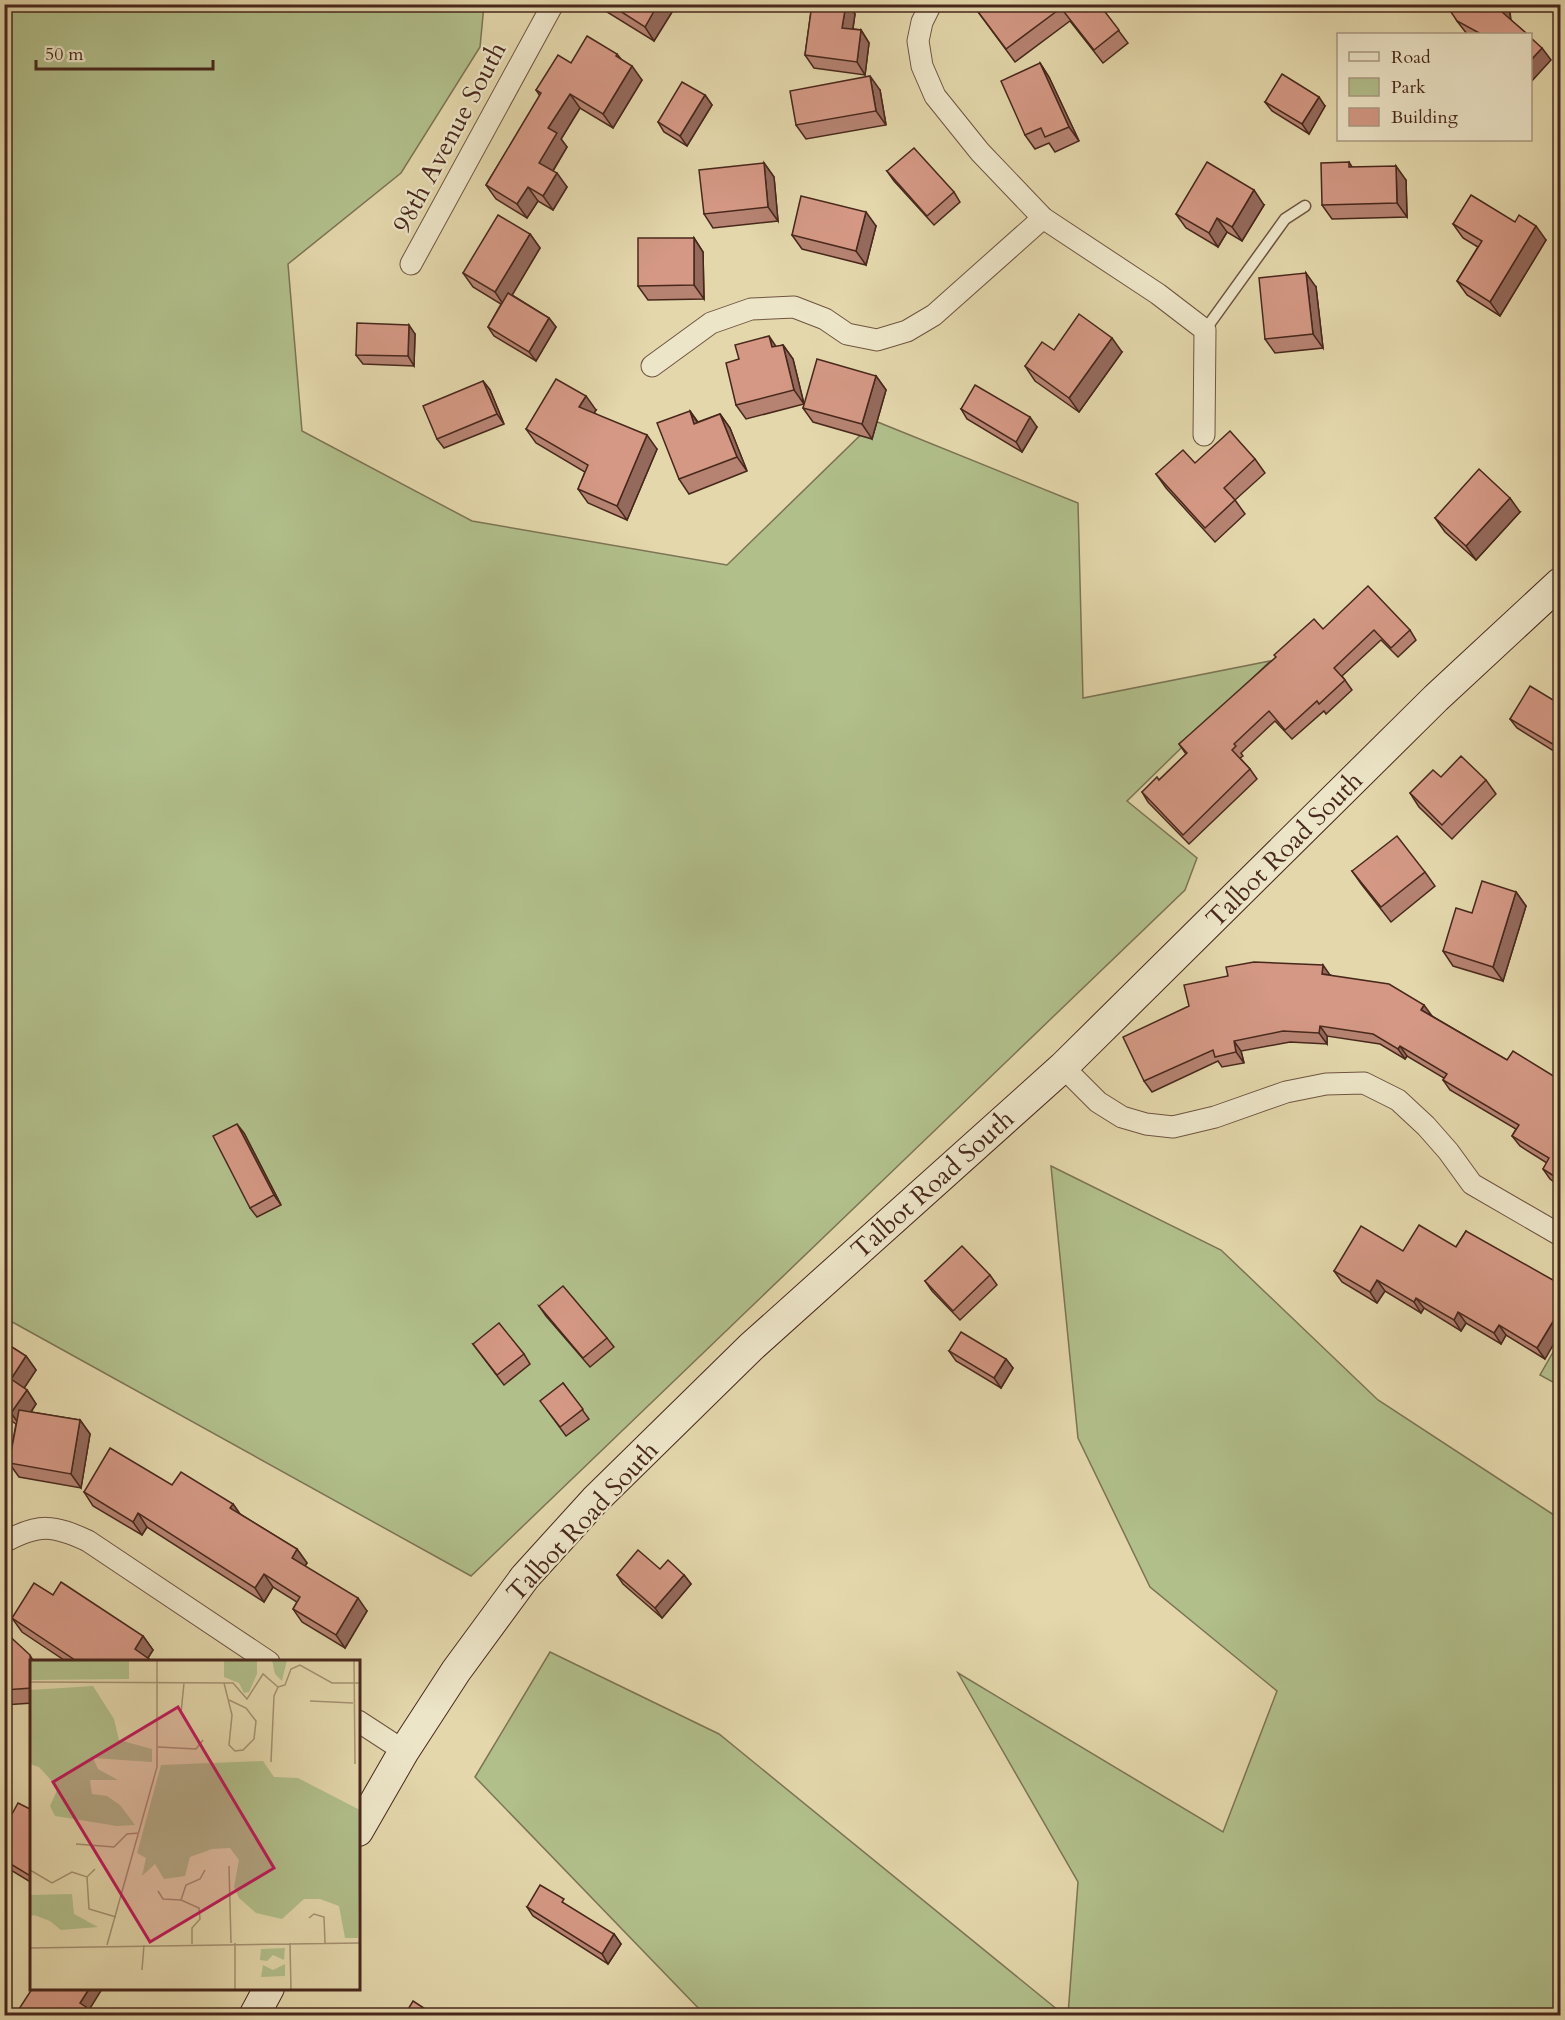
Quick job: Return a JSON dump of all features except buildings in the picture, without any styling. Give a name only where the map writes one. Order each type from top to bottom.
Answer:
[{"type":"street","name":"98th Avenue South","points":[[411,264],[553,4]]},
{"type":"street","points":[[931,4],[922,21],[918,41],[922,66],[935,96],[980,152],[1043,218],[1158,294],[1205,330],[1204,435]]},
{"type":"street","points":[[652,366],[711,323],[751,309],[794,307],[825,319],[847,334],[877,340],[907,331],[934,315],[1043,218]]},
{"type":"street","name":"Talbot Road South","points":[[360,1828],[404,1751],[456,1671],[525,1577],[595,1500],[751,1347],[1063,1067],[1428,706],[1560,583]]},
{"type":"street","points":[[1063,1067],[1098,1102],[1122,1117],[1146,1124],[1173,1127],[1215,1117],[1286,1092],[1326,1084],[1364,1083],[1398,1100],[1426,1126],[1472,1184],[1560,1235]]},
{"type":"street","points":[[4,1542],[35,1528],[62,1529],[88,1541],[263,1660]]},
{"type":"street","points":[[360,1722],[404,1751]]},
{"type":"street","points":[[254,2016],[268,1990]]},
{"type":"lane","points":[[1205,330],[1285,219],[1305,207]]},
{"type":"green space","points":[[5,5],[484,5],[480,47],[401,173],[288,264],[302,431],[472,521],[727,565],[875,421],[1078,503],[1083,698],[1270,661],[1127,801],[1197,858],[1185,890],[471,1576],[5,1318]]},
{"type":"green space","points":[[1051,1166],[1221,1250],[1378,1400],[1560,1519],[1560,1927],[1554,1931],[1560,1965],[1560,2015],[1068,2015],[1078,1882],[958,1673],[1223,1832],[1277,1691],[1150,1587],[1078,1438]]},
{"type":"green space","points":[[1560,1340],[1560,1386],[1540,1375]]},
{"type":"green space","points":[[550,1652],[719,1734],[1064,2015],[705,2015],[475,1777]]}]
